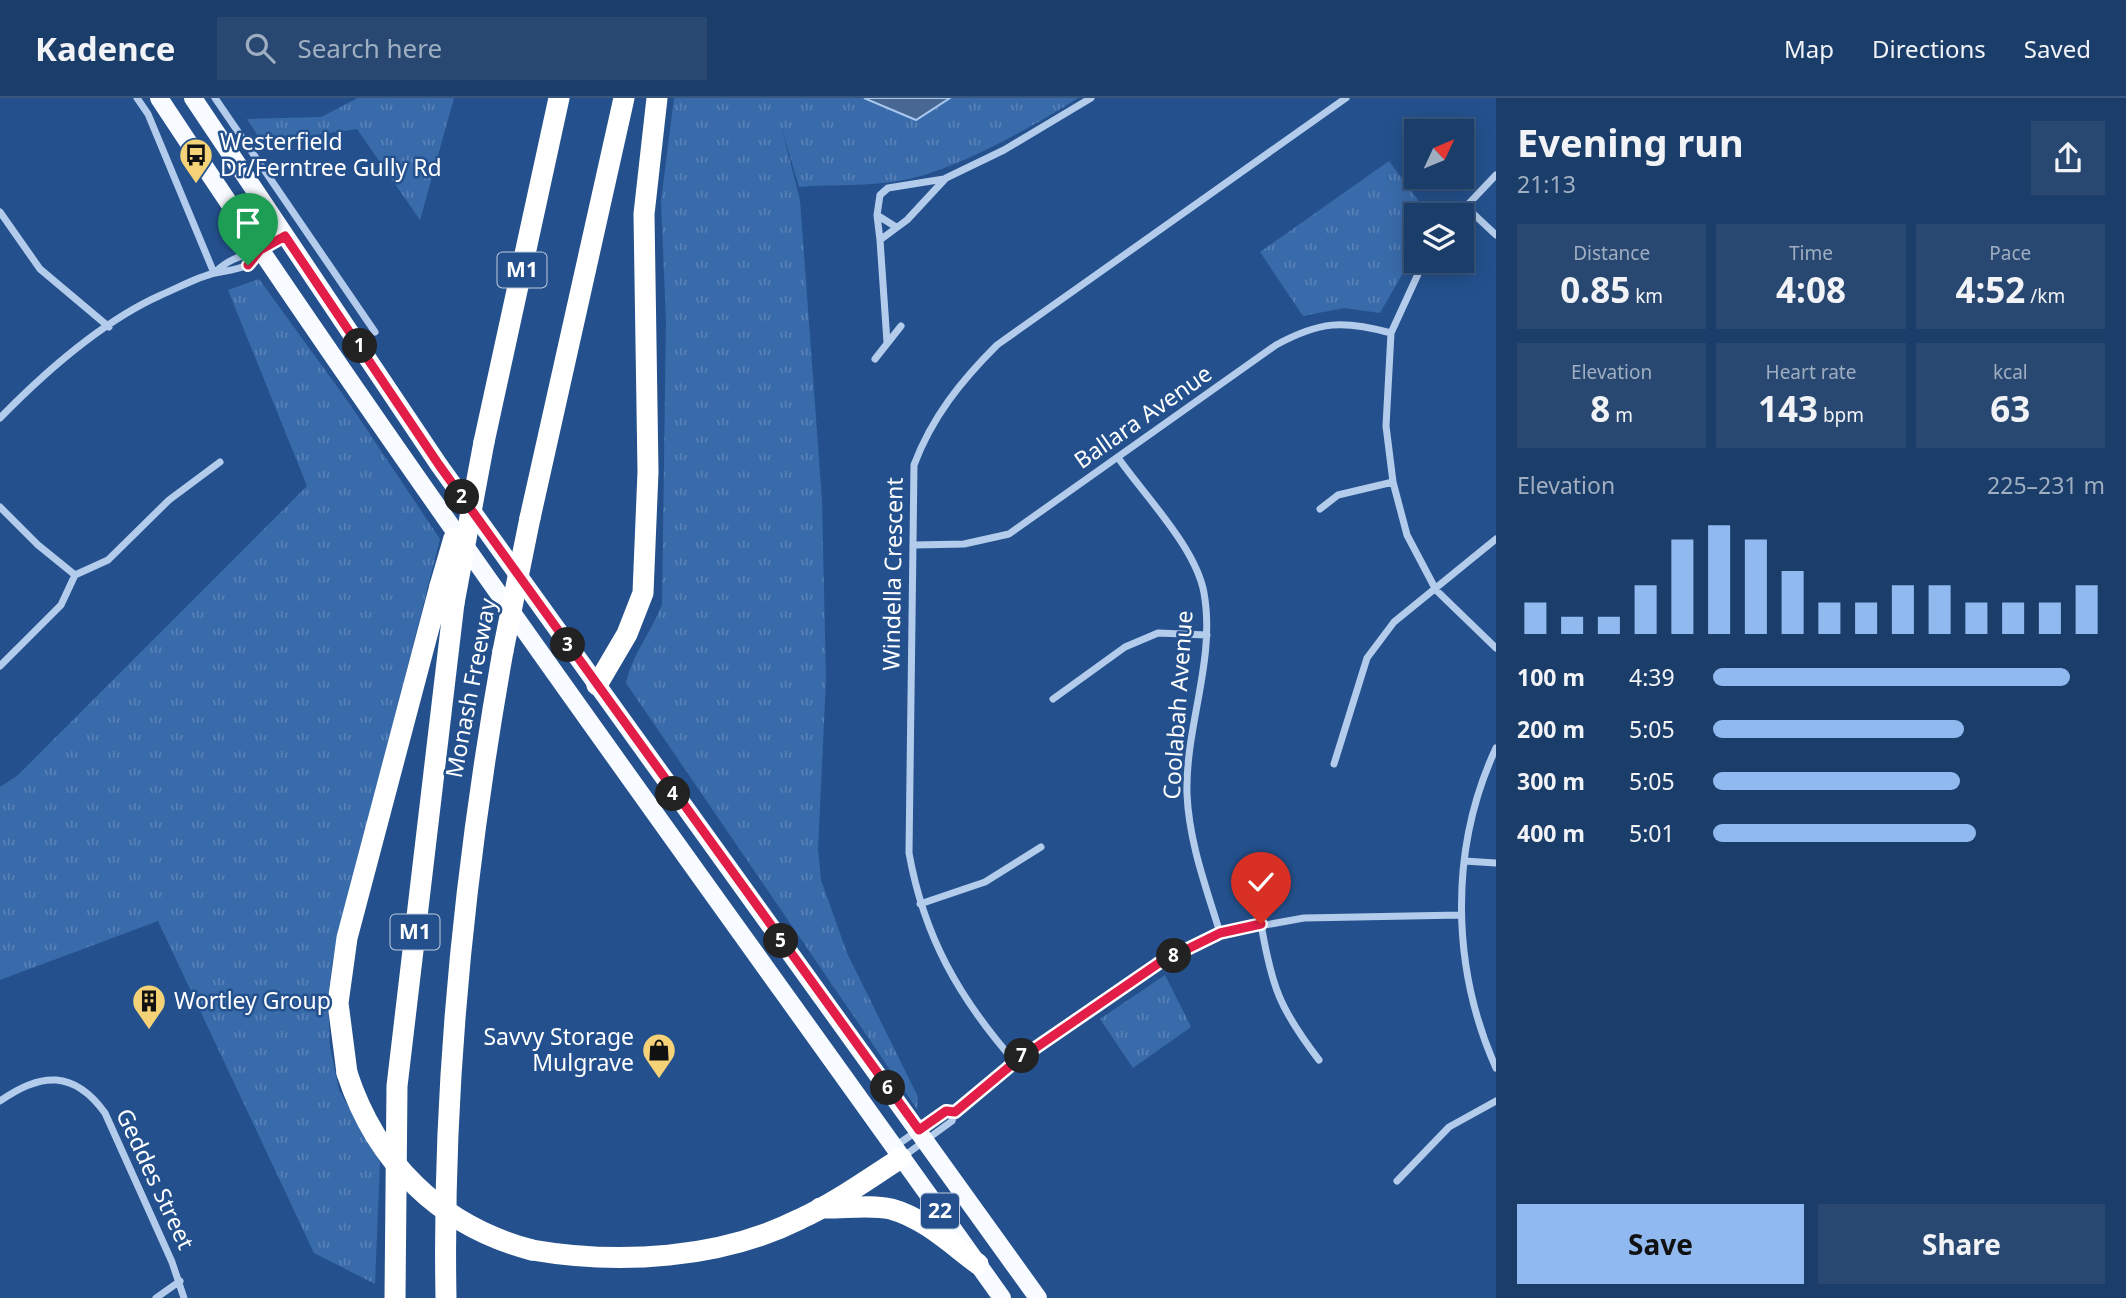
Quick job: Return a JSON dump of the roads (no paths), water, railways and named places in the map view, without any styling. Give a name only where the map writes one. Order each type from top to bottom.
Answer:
[{"type":"highway","name":"Monash Freeway","points":[[396,1298],[397,1086],[454,603],[484,442],[559,98]]},
{"type":"highway","name":"Monash Freeway","points":[[446,1298],[448,1143],[462,930],[479,787],[530,518],[624,98]]},
{"type":"highway","points":[[597,685],[627,634],[643,593],[648,472],[644,214],[657,98]]},
{"type":"highway","points":[[484,442],[440,586],[345,949],[338,1003],[347,1073],[357,1102],[377,1141],[409,1182],[461,1222],[492,1237],[532,1250],[599,1258],[694,1251],[779,1227],[820,1208],[897,1152]]},
{"type":"highway","points":[[820,1208],[888,1209],[907,1215],[924,1224],[978,1264]]},
{"type":"main road","name":"22","points":[[159,98],[260,250],[539,650],[1002,1298]]},
{"type":"main road","name":"22","points":[[193,98],[439,465],[1038,1298]]},
{"type":"street","points":[[137,98],[148,114],[214,273]]},
{"type":"street","points":[[215,98],[375,332]]},
{"type":"street","points":[[887,342],[877,215],[880,195],[888,188],[946,178],[1028,136],[1091,98]]},
{"type":"street","name":"Windella Crescent","points":[[1015,1062],[961,995],[920,904],[908,838],[915,545],[914,466],[927,432],[962,379],[998,345],[1346,98]]},
{"type":"street","points":[[256,194],[260,164]]},
{"type":"street","points":[[1468,203],[1496,175]]},
{"type":"street","points":[[880,240],[907,220],[946,178]]},
{"type":"street","points":[[0,212],[40,270],[109,327]]},
{"type":"street","points":[[877,215],[897,227]]},
{"type":"street","points":[[1474,215],[1496,236]]},
{"type":"street","points":[[0,418],[32,385],[109,327],[157,297],[214,273],[246,252],[260,250],[285,236]]},
{"type":"street","points":[[214,273],[233,272],[248,265],[260,250]]},
{"type":"street","points":[[1418,273],[1391,333],[1386,426],[1393,482],[1407,535],[1436,590],[1496,648]]},
{"type":"street","name":"Ballara Avenue","points":[[915,545],[964,544],[1009,534],[1119,459],[1276,345],[1306,329],[1352,323],[1391,333]]},
{"type":"street","points":[[875,359],[901,326]]},
{"type":"street","name":"Coolabah Avenue","points":[[1119,459],[1190,556],[1204,591],[1207,635],[1187,793],[1192,839],[1220,933]]},
{"type":"street","points":[[0,666],[61,605],[75,575],[107,559],[169,500],[220,462]]},
{"type":"street","points":[[1320,509],[1338,495],[1393,482]]},
{"type":"street","points":[[0,507],[38,545],[75,575]]},
{"type":"street","points":[[1334,764],[1367,658],[1394,622],[1496,539]]},
{"type":"street","points":[[1053,699],[1125,647],[1158,633],[1207,635]]},
{"type":"street","points":[[1496,748],[1473,806],[1464,861],[1461,915],[1464,965],[1484,1041],[1496,1068]]},
{"type":"street","points":[[920,904],[985,882],[1041,847]]},
{"type":"street","points":[[1464,861],[1496,863]]},
{"type":"street","points":[[897,1152],[922,1135],[952,1121],[955,1112],[1015,1062],[1159,963],[1220,933],[1304,918],[1461,915]]},
{"type":"street","points":[[1261,924],[1271,982],[1290,1022],[1319,1060]]},
{"type":"street","name":"Geddes Street","points":[[0,1101],[34,1080],[72,1084],[93,1097],[105,1113],[180,1281],[184,1298]]},
{"type":"street","points":[[1397,1181],[1449,1127],[1496,1101]]},
{"type":"street","points":[[897,1152],[922,1135],[946,1111],[955,1112]]},
{"type":"street","points":[[156,1298],[180,1281]]},
{"type":"place","name":"Westerfield Dr/Ferntree Gully Rd","points":[[196,185]]},
{"type":"place","name":"Wortley Group","points":[[149,1031]]},
{"type":"place","name":"Savvy Storage Mulgrave","points":[[659,1080]]}]
